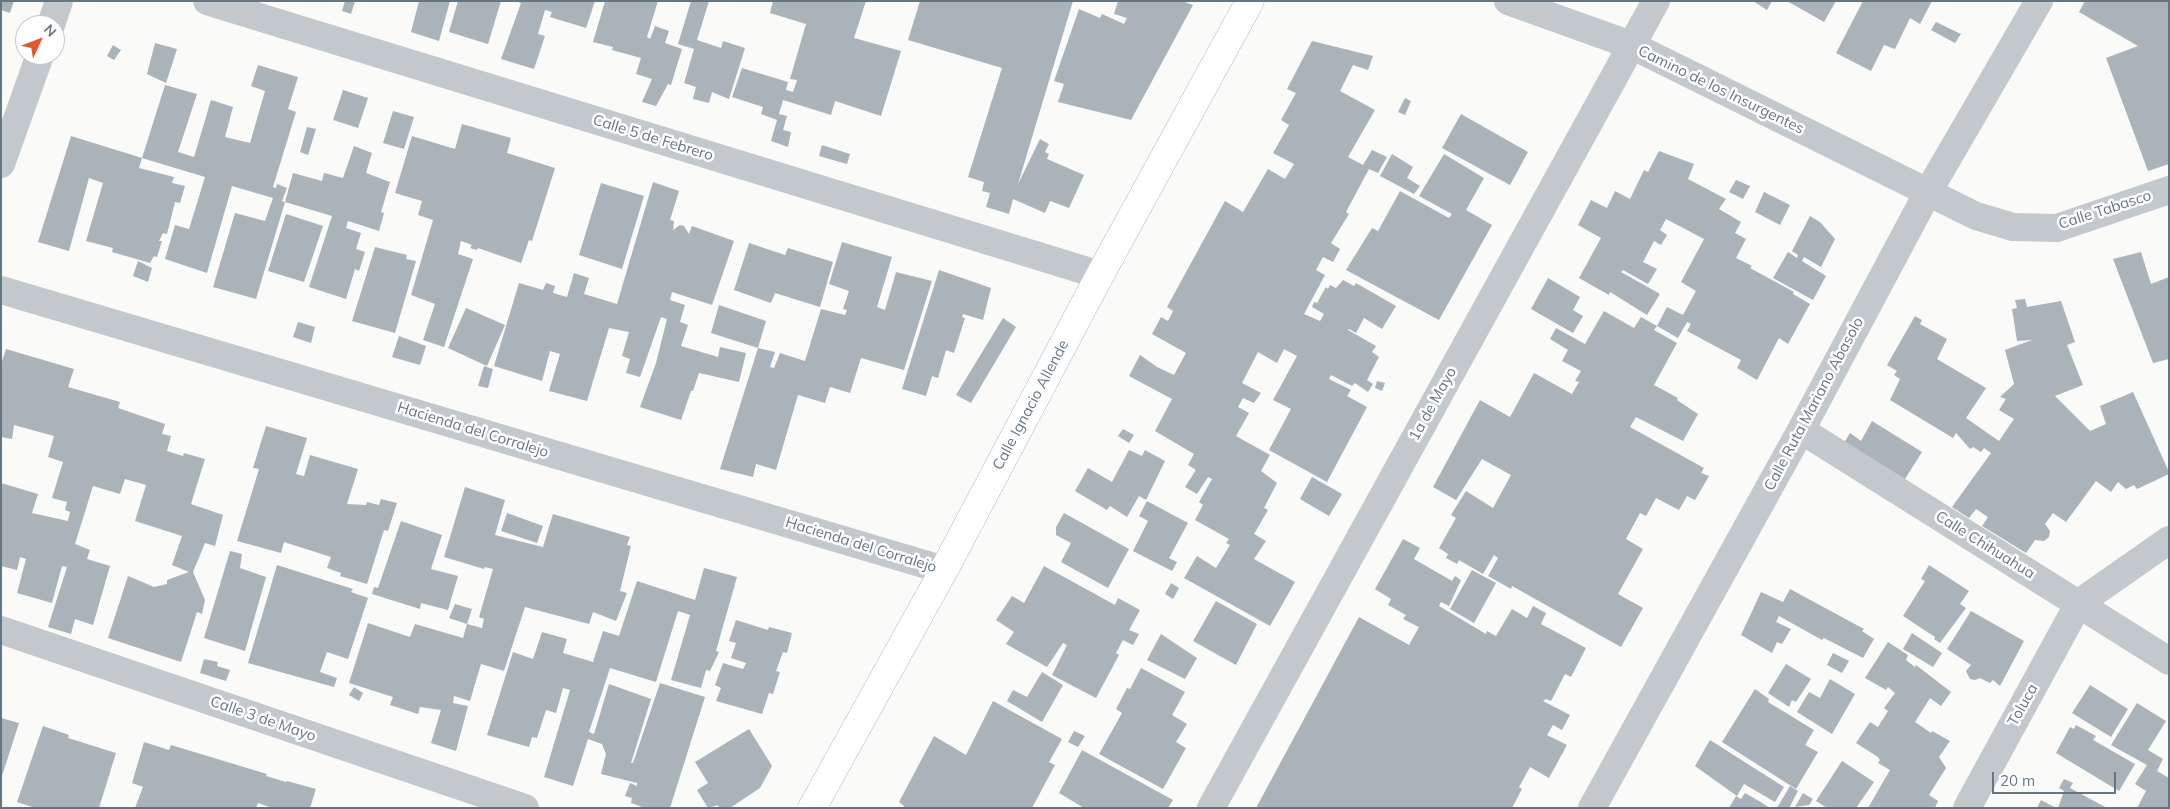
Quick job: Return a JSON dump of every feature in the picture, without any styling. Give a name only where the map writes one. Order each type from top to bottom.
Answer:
[{"type":"street","points":[[54,15],[59,1]]},
{"type":"street","name":"Calle 5 de Febrero","points":[[207,1],[1100,275]]},
{"type":"street","name":"Calle Ignacio Allende","points":[[812,808],[944,570],[1100,275],[1250,1]]},
{"type":"street","name":"Camino de los Insurgentes","points":[[1508,1],[1631,46],[1928,192]]},
{"type":"street","name":"1a de Mayo","points":[[1211,808],[1656,1]]},
{"type":"street","name":"Calle Ruta Mariano Abasolo","points":[[1592,808],[1801,430],[1928,192],[2040,1]]},
{"type":"street","points":[[1,164],[36,65]]},
{"type":"street","name":"Calle Tabasco","points":[[1928,192],[1976,216],[2013,227],[2058,228],[2169,190]]},
{"type":"street","name":"Hacienda del Corralejo","points":[[1,290],[944,570]]},
{"type":"street","name":"Calle Chihuahua","points":[[1801,430],[2169,661]]},
{"type":"street","points":[[2079,603],[2169,540]]},
{"type":"street","name":"Toluca","points":[[1967,808],[2079,603]]},
{"type":"street","name":"Calle 3 de Mayo","points":[[1,630],[525,808]]},
{"type":"building","points":[[1,1],[14,1],[10,13],[1,10]]},
{"type":"building","points":[[345,1],[355,1],[351,14],[342,11]]},
{"type":"building","points":[[419,1],[450,1],[439,41],[411,32]]},
{"type":"building","points":[[458,1],[501,1],[488,44],[449,32]]},
{"type":"building","points":[[516,1],[595,1],[586,28],[550,17],[552,12],[545,10],[538,34],[545,36],[534,69],[501,59],[521,3]]},
{"type":"building","points":[[605,1],[658,1],[647,37],[650,39],[655,26],[669,31],[665,43],[682,49],[671,85],[668,84],[656,106],[642,102],[652,79],[636,74],[641,58],[612,50],[613,47],[593,42]]},
{"type":"building","points":[[691,1],[709,1],[697,40],[721,48],[723,41],[745,48],[729,99],[712,92],[709,103],[693,99],[696,87],[684,83],[694,49],[678,44]]},
{"type":"building","points":[[773,1],[866,1],[854,38],[901,51],[881,116],[835,101],[831,115],[783,100],[779,114],[787,116],[783,130],[791,132],[788,147],[771,141],[777,120],[761,114],[763,107],[732,97],[742,68],[788,82],[786,90],[793,92],[797,80],[790,79],[806,24],[770,13]]},
{"type":"building","points":[[920,1],[1073,1],[1018,184],[1040,139],[1049,144],[1045,152],[1049,154],[1047,159],[1084,175],[1069,208],[1050,201],[1045,213],[1013,199],[1009,214],[986,207],[990,193],[982,191],[984,182],[968,177],[1002,68],[908,40]]},
{"type":"building","points":[[1118,1],[1182,1],[1193,5],[1131,120],[1058,102],[1064,84],[1054,81],[1079,9],[1100,18],[1102,14],[1124,24],[1127,18],[1114,14]]},
{"type":"building","points":[[1753,1],[1772,1],[1767,10]]},
{"type":"building","points":[[1787,1],[1836,1],[1824,22]]},
{"type":"building","points":[[1863,1],[1932,1],[1920,24],[1910,18],[1895,49],[1884,45],[1871,71],[1836,53]]},
{"type":"building","points":[[2085,1],[2169,1],[2169,164],[2148,171],[2106,58],[2138,46],[2079,12]]},
{"type":"building","points":[[1936,22],[1961,34],[1955,43],[1931,30]]},
{"type":"building","points":[[1312,41],[1373,56],[1368,70],[1353,65],[1340,91],[1375,110],[1348,157],[1363,165],[1372,150],[1387,157],[1378,173],[1369,169],[1346,212],[1349,214],[1331,243],[1340,249],[1333,262],[1323,257],[1316,270],[1325,275],[1304,314],[1320,321],[1324,314],[1312,307],[1314,302],[1317,303],[1326,287],[1328,289],[1330,285],[1336,288],[1343,280],[1354,286],[1356,283],[1396,306],[1382,329],[1364,318],[1356,333],[1348,330],[1376,346],[1372,352],[1379,357],[1367,380],[1373,384],[1368,392],[1355,383],[1352,386],[1331,375],[1329,379],[1351,390],[1347,396],[1367,407],[1327,482],[1269,450],[1291,409],[1273,400],[1297,356],[1284,349],[1277,363],[1258,352],[1242,383],[1261,393],[1254,403],[1243,398],[1238,407],[1249,413],[1236,436],[1270,455],[1261,471],[1277,483],[1264,508],[1268,510],[1254,534],[1266,541],[1254,559],[1295,582],[1270,626],[1184,578],[1197,556],[1216,568],[1230,545],[1226,543],[1229,539],[1195,520],[1203,505],[1199,502],[1212,479],[1208,477],[1197,494],[1185,487],[1196,470],[1188,465],[1194,454],[1155,431],[1172,399],[1129,376],[1140,355],[1157,367],[1174,375],[1186,353],[1152,334],[1161,317],[1168,321],[1173,311],[1167,307],[1225,201],[1243,212],[1268,169],[1285,179],[1294,164],[1273,153],[1289,125],[1281,120],[1296,93],[1287,89]]},
{"type":"building","points":[[155,43],[177,49],[166,83],[147,74]]},
{"type":"building","points":[[113,45],[121,50],[114,60],[107,56]]},
{"type":"building","points":[[258,65],[298,77],[288,109],[296,112],[273,187],[276,188],[277,184],[287,188],[282,201],[285,202],[256,299],[213,287],[235,213],[265,221],[273,198],[232,186],[207,273],[165,259],[175,225],[189,229],[205,177],[142,158],[165,85],[197,94],[178,152],[194,157],[211,100],[233,107],[225,137],[250,143],[265,91],[251,86]]},
{"type":"building","points":[[343,90],[368,98],[358,128],[333,120]]},
{"type":"building","points":[[1405,98],[1411,101],[1405,115],[1398,112]]},
{"type":"building","points":[[393,111],[414,117],[404,149],[383,143]]},
{"type":"building","points":[[1461,114],[1528,152],[1510,185],[1442,148]]},
{"type":"building","points":[[462,124],[511,138],[507,153],[555,168],[532,241],[529,240],[521,263],[478,248],[477,250],[470,248],[472,245],[461,241],[458,254],[473,259],[444,347],[423,340],[435,304],[411,295],[433,220],[418,215],[422,201],[395,193],[412,136],[455,149]]},
{"type":"building","points":[[307,127],[316,129],[308,155],[300,152]]},
{"type":"building","points":[[71,136],[142,158],[139,168],[174,177],[172,183],[185,186],[180,203],[175,202],[167,234],[163,233],[159,241],[162,241],[157,257],[154,256],[150,263],[112,252],[113,248],[86,241],[103,183],[89,178],[69,251],[38,242]]},
{"type":"building","points":[[822,145],[850,154],[847,164],[819,156]]},
{"type":"building","points":[[354,146],[372,153],[366,173],[390,182],[381,212],[384,213],[379,231],[348,221],[346,228],[361,233],[356,249],[365,252],[359,271],[355,269],[346,299],[309,287],[332,216],[285,202],[293,173],[322,181],[324,173],[343,178]]},
{"type":"building","points":[[1659,151],[1694,164],[1688,179],[1726,199],[1719,209],[1741,222],[1735,233],[1746,239],[1736,258],[1752,266],[1750,268],[1794,292],[1793,294],[1810,304],[1788,344],[1779,338],[1757,380],[1737,368],[1741,360],[1687,331],[1691,324],[1687,322],[1678,338],[1657,326],[1667,307],[1683,315],[1696,291],[1681,282],[1704,239],[1666,219],[1660,230],[1667,235],[1661,245],[1654,241],[1643,262],[1657,269],[1648,284],[1623,270],[1621,272],[1660,294],[1647,315],[1610,292],[1609,295],[1579,278],[1601,238],[1578,225],[1591,200],[1607,208],[1615,191],[1630,199],[1644,170],[1648,172]]},
{"type":"building","points":[[1392,154],[1413,167],[1407,178],[1420,186],[1414,194],[1380,176]]},
{"type":"building","points":[[1444,154],[1484,178],[1466,210],[1492,225],[1439,320],[1346,270],[1372,228],[1378,231],[1400,191],[1449,218],[1452,214],[1419,196]]},
{"type":"building","points":[[1736,180],[1750,186],[1743,199],[1729,192]]},
{"type":"building","points":[[653,182],[679,191],[670,220],[674,221],[673,230],[680,225],[684,226],[689,234],[692,226],[734,241],[712,305],[672,292],[670,300],[685,305],[680,322],[688,325],[681,346],[718,357],[720,347],[746,353],[739,382],[699,373],[681,420],[640,407],[656,363],[667,319],[661,317],[640,377],[626,373],[630,359],[622,356],[629,332],[609,328],[587,401],[549,391],[560,354],[550,351],[542,381],[494,366],[519,283],[543,290],[546,283],[555,286],[553,293],[567,297],[574,273],[589,278],[584,294],[617,304]]},
{"type":"building","points":[[601,183],[644,196],[622,269],[579,255]]},
{"type":"building","points":[[1764,192],[1790,205],[1780,225],[1755,212]]},
{"type":"building","points":[[286,214],[323,226],[304,282],[268,271]]},
{"type":"building","points":[[1810,216],[1820,222],[1835,239],[1821,267],[1804,257],[1802,261],[1826,276],[1813,300],[1773,278],[1788,252],[1797,258],[1798,255],[1792,251]]},
{"type":"building","points":[[842,242],[892,257],[877,307],[885,310],[896,272],[932,281],[904,370],[861,358],[850,393],[830,387],[825,403],[798,395],[776,470],[756,464],[753,477],[720,469],[758,348],[775,352],[770,367],[774,368],[780,353],[805,361],[821,309],[845,315],[847,310],[843,309],[849,291],[829,284]]},
{"type":"building","points":[[749,243],[785,255],[788,248],[833,262],[820,307],[775,293],[771,303],[734,290]]},
{"type":"building","points":[[375,247],[407,255],[406,259],[416,261],[395,333],[352,321]]},
{"type":"building","points":[[2141,252],[2151,284],[2169,277],[2169,359],[2153,363],[2113,259]]},
{"type":"building","points":[[138,261],[152,268],[148,282],[133,276]]},
{"type":"building","points":[[939,270],[991,288],[983,320],[963,314],[962,317],[965,318],[954,353],[946,350],[938,378],[932,376],[926,396],[902,389]]},
{"type":"building","points":[[1548,278],[1580,297],[1573,310],[1583,316],[1573,333],[1531,309]]},
{"type":"building","points":[[2025,299],[2027,307],[2061,301],[2075,342],[2067,345],[2083,385],[2055,396],[2090,431],[2106,424],[2100,406],[2133,392],[2169,472],[2169,474],[2137,489],[2134,485],[2126,489],[2118,482],[2111,492],[2096,481],[2066,522],[2053,513],[2045,524],[2050,531],[2049,537],[2044,541],[2035,540],[2026,553],[1982,526],[1988,517],[1976,509],[1969,518],[1952,507],[1991,453],[1984,448],[1981,452],[1973,447],[1970,449],[1956,433],[1953,438],[1890,400],[1900,379],[1894,375],[1897,371],[1887,365],[1915,316],[1922,320],[1920,324],[1947,339],[1937,359],[1986,388],[1966,418],[1999,441],[2014,419],[1999,410],[2006,399],[2000,397],[2014,384],[2005,350],[2032,340],[2017,341],[2012,309],[2017,308],[2015,300]]},
{"type":"building","points":[[719,305],[766,321],[758,348],[711,333]]},
{"type":"building","points":[[466,308],[505,325],[487,366],[448,348]]},
{"type":"building","points":[[1604,311],[1634,328],[1641,317],[1657,326],[1654,330],[1677,343],[1654,385],[1678,398],[1677,400],[1698,414],[1683,441],[1636,417],[1630,427],[1704,468],[1701,473],[1709,476],[1695,500],[1687,496],[1679,510],[1656,498],[1646,516],[1640,513],[1626,539],[1643,549],[1618,594],[1643,608],[1621,647],[1512,586],[1511,589],[1488,576],[1498,558],[1494,555],[1483,574],[1459,560],[1457,564],[1446,558],[1448,554],[1439,548],[1456,518],[1451,515],[1466,491],[1493,508],[1511,475],[1482,459],[1456,500],[1433,487],[1480,400],[1510,417],[1534,373],[1572,394],[1579,382],[1575,381],[1581,371],[1562,361],[1568,350],[1550,339],[1556,328],[1585,344]]},
{"type":"building","points":[[1003,318],[1016,327],[971,403],[956,395]]},
{"type":"building","points":[[298,322],[315,327],[311,343],[293,337]]},
{"type":"building","points":[[399,336],[426,346],[420,365],[392,357]]},
{"type":"building","points":[[6,349],[74,369],[68,387],[120,402],[118,408],[165,424],[162,434],[171,436],[167,451],[183,456],[184,453],[205,459],[191,504],[223,515],[215,546],[205,543],[193,572],[205,600],[202,614],[197,612],[181,662],[108,638],[128,576],[154,587],[167,584],[167,580],[189,572],[172,565],[182,536],[135,521],[146,485],[125,479],[120,494],[93,486],[75,544],[90,550],[87,559],[110,566],[93,625],[75,619],[71,634],[48,627],[67,567],[62,566],[52,603],[17,593],[26,559],[20,557],[17,570],[1,566],[1,483],[38,494],[32,513],[68,521],[70,512],[65,510],[67,502],[52,498],[63,462],[48,457],[54,436],[14,425],[12,439],[1,437],[1,364]]},
{"type":"building","points":[[484,366],[493,369],[488,388],[478,386]]},
{"type":"building","points":[[1377,381],[1385,383],[1382,391],[1375,388]]},
{"type":"building","points":[[1872,421],[1922,452],[1905,479],[1844,443],[1850,433],[1861,441]]},
{"type":"building","points":[[266,426],[307,438],[296,474],[304,476],[310,455],[358,469],[347,504],[366,505],[367,502],[379,505],[381,499],[397,503],[388,531],[384,530],[367,584],[340,576],[341,573],[327,568],[331,557],[284,542],[281,553],[237,541],[259,469],[253,468]]},
{"type":"building","points":[[1123,429],[1134,435],[1129,443],[1118,436]]},
{"type":"building","points":[[1129,450],[1142,456],[1145,450],[1165,461],[1146,500],[1139,496],[1127,517],[1110,506],[1107,510],[1075,491],[1088,468],[1112,482]]},
{"type":"building","points":[[1312,477],[1342,494],[1329,516],[1300,499]]},
{"type":"building","points":[[465,487],[505,500],[495,535],[543,547],[553,514],[630,537],[627,545],[631,546],[620,591],[627,593],[616,621],[593,612],[589,624],[525,607],[504,671],[481,664],[470,701],[454,696],[453,703],[468,706],[456,751],[431,743],[441,710],[420,707],[418,714],[390,705],[393,697],[349,683],[368,623],[410,637],[415,624],[463,638],[467,624],[482,628],[484,619],[479,617],[493,569],[485,567],[484,569],[444,557]]},
{"type":"building","points":[[1147,501],[1188,523],[1169,558],[1177,562],[1172,571],[1133,551],[1148,521],[1139,516]]},
{"type":"building","points":[[507,513],[543,526],[537,543],[501,531]]},
{"type":"building","points":[[1064,513],[1129,549],[1108,588],[1061,562],[1071,543],[1056,535],[1056,527]]},
{"type":"building","points":[[401,521],[442,535],[431,569],[458,576],[448,610],[421,603],[420,609],[372,594],[374,587],[378,588]]},
{"type":"building","points":[[1403,539],[1420,548],[1414,559],[1452,581],[1455,576],[1461,580],[1449,606],[1441,602],[1439,606],[1486,634],[1487,631],[1496,636],[1512,609],[1527,618],[1533,606],[1546,613],[1541,624],[1586,648],[1571,677],[1565,674],[1551,701],[1546,699],[1543,701],[1570,715],[1562,730],[1553,725],[1547,735],[1567,745],[1549,778],[1530,767],[1519,787],[1522,789],[1512,808],[1256,808],[1359,617],[1409,645],[1419,627],[1403,619],[1406,615],[1388,605],[1391,599],[1375,589]]},
{"type":"building","points":[[230,551],[242,554],[240,568],[266,577],[245,651],[204,638]]},
{"type":"building","points":[[277,565],[353,589],[351,592],[368,598],[348,659],[327,652],[320,672],[337,678],[334,687],[248,663]]},
{"type":"building","points":[[1929,565],[1969,591],[1960,604],[1966,608],[1940,643],[1934,639],[1935,637],[1903,616],[1925,581],[1921,579]]},
{"type":"building","points":[[1044,566],[1115,605],[1118,598],[1140,610],[1129,630],[1139,634],[1133,645],[1123,640],[1116,653],[1119,655],[1096,698],[1052,675],[1067,645],[1063,643],[1047,667],[1006,644],[1014,632],[996,620],[1012,596],[1024,603]]},
{"type":"building","points":[[704,568],[737,577],[716,651],[719,652],[710,671],[706,670],[701,688],[671,680],[690,615],[678,611],[656,682],[610,668],[589,732],[594,734],[609,684],[651,699],[631,763],[633,763],[660,683],[705,697],[670,808],[645,808],[631,803],[632,798],[625,796],[630,783],[637,786],[637,783],[601,774],[606,754],[602,744],[588,739],[573,786],[544,777],[570,690],[563,688],[556,713],[546,710],[537,738],[532,737],[529,747],[487,735],[513,652],[533,659],[542,632],[567,639],[563,653],[593,662],[603,631],[619,636],[637,581],[695,600]]},
{"type":"building","points":[[1472,570],[1496,583],[1474,623],[1450,609]]},
{"type":"building","points":[[1171,583],[1179,588],[1173,599],[1165,594]]},
{"type":"building","points":[[1790,589],[1864,629],[1862,631],[1874,639],[1863,658],[1824,638],[1822,640],[1779,616],[1776,622],[1791,629],[1782,644],[1777,642],[1772,653],[1741,635],[1761,592],[1783,602]]},
{"type":"building","points":[[1216,601],[1257,624],[1236,665],[1193,641]]},
{"type":"building","points":[[455,604],[472,609],[467,624],[449,618]]},
{"type":"building","points":[[1971,611],[2024,641],[2000,686],[1993,680],[1990,683],[1980,678],[1970,679],[1966,671],[1971,665],[1947,649]]},
{"type":"building","points":[[736,620],[768,630],[769,627],[792,633],[787,653],[783,652],[776,671],[780,672],[773,694],[769,693],[762,714],[716,701],[721,688],[715,685],[723,663],[743,669],[746,663],[731,658],[736,643],[729,641]]},
{"type":"building","points":[[1912,633],[1942,653],[1933,667],[1903,649]]},
{"type":"building","points":[[1161,634],[1197,658],[1185,679],[1147,660]]},
{"type":"building","points":[[1888,642],[1908,655],[1906,660],[1915,667],[1916,665],[1951,692],[1941,706],[1930,698],[1915,722],[1931,733],[1932,731],[1950,741],[1939,757],[1946,768],[1929,795],[1938,801],[1935,808],[1868,808],[1890,770],[1878,763],[1880,760],[1878,757],[1856,743],[1870,722],[1878,727],[1888,711],[1884,708],[1895,693],[1888,687],[1886,690],[1865,678]]},
{"type":"building","points":[[1833,653],[1849,661],[1842,673],[1827,665]]},
{"type":"building","points":[[204,659],[218,662],[217,666],[230,670],[226,681],[200,673]]},
{"type":"building","points":[[1786,664],[1811,679],[1796,702],[1792,700],[1789,707],[1768,693]]},
{"type":"building","points":[[1141,668],[1185,692],[1172,715],[1187,724],[1176,742],[1186,748],[1163,789],[1099,754],[1122,713],[1116,709],[1127,688],[1130,689]]},
{"type":"building","points":[[1042,672],[1063,685],[1042,722],[1007,701],[1013,690],[1027,697]]},
{"type":"building","points":[[1830,679],[1855,694],[1832,734],[1797,712],[1809,692],[1820,698]]},
{"type":"building","points":[[2090,685],[2128,709],[2111,737],[2072,713]]},
{"type":"building","points":[[354,687],[363,693],[359,701],[349,695]]},
{"type":"building","points":[[1755,689],[1769,699],[1768,702],[1814,730],[1805,745],[1818,752],[1796,789],[1722,742]]},
{"type":"building","points":[[993,701],[1062,739],[1049,762],[1055,765],[1032,808],[903,808],[904,806],[899,802],[934,736],[966,755]]},
{"type":"building","points":[[2137,703],[2166,721],[2148,750],[2163,759],[2157,771],[2169,778],[2169,808],[2137,808],[2146,791],[2135,784],[2147,765],[2111,745]]},
{"type":"building","points":[[1,718],[19,723],[2,776],[1,776]]},
{"type":"building","points":[[2076,725],[2096,736],[2093,740],[2135,764],[2119,791],[2056,753],[2070,727],[2074,729]]},
{"type":"building","points":[[43,726],[69,735],[68,738],[116,753],[99,808],[35,808],[17,802]]},
{"type":"building","points":[[749,729],[772,766],[760,788],[730,808],[719,808],[718,805],[708,808],[697,790],[708,783],[695,762]]},
{"type":"building","points":[[1074,731],[1085,736],[1078,747],[1068,742]]},
{"type":"building","points":[[1710,740],[1784,787],[1775,802],[1744,784],[1737,796],[1695,766]]},
{"type":"building","points":[[144,742],[169,750],[171,745],[267,774],[266,776],[316,789],[310,808],[272,808],[258,803],[256,808],[135,808],[143,787],[132,783]]},
{"type":"building","points":[[1082,750],[1173,800],[1168,808],[1084,808],[1059,793]]},
{"type":"building","points":[[1842,761],[1874,782],[1856,808],[1827,808],[1816,801]]},
{"type":"building","points":[[2064,779],[2073,783],[2070,788],[2107,808],[2058,808],[2064,791],[2059,788]]},
{"type":"building","points":[[1790,786],[1798,791],[1789,808],[1777,808]]},
{"type":"building","points":[[1745,793],[1770,808],[1729,808],[1736,796],[1741,799]]},
{"type":"building","points":[[1803,793],[1813,799],[1809,805],[1795,807]]},
{"type":"building","points":[[2041,800],[2056,808],[2037,808]]}]
